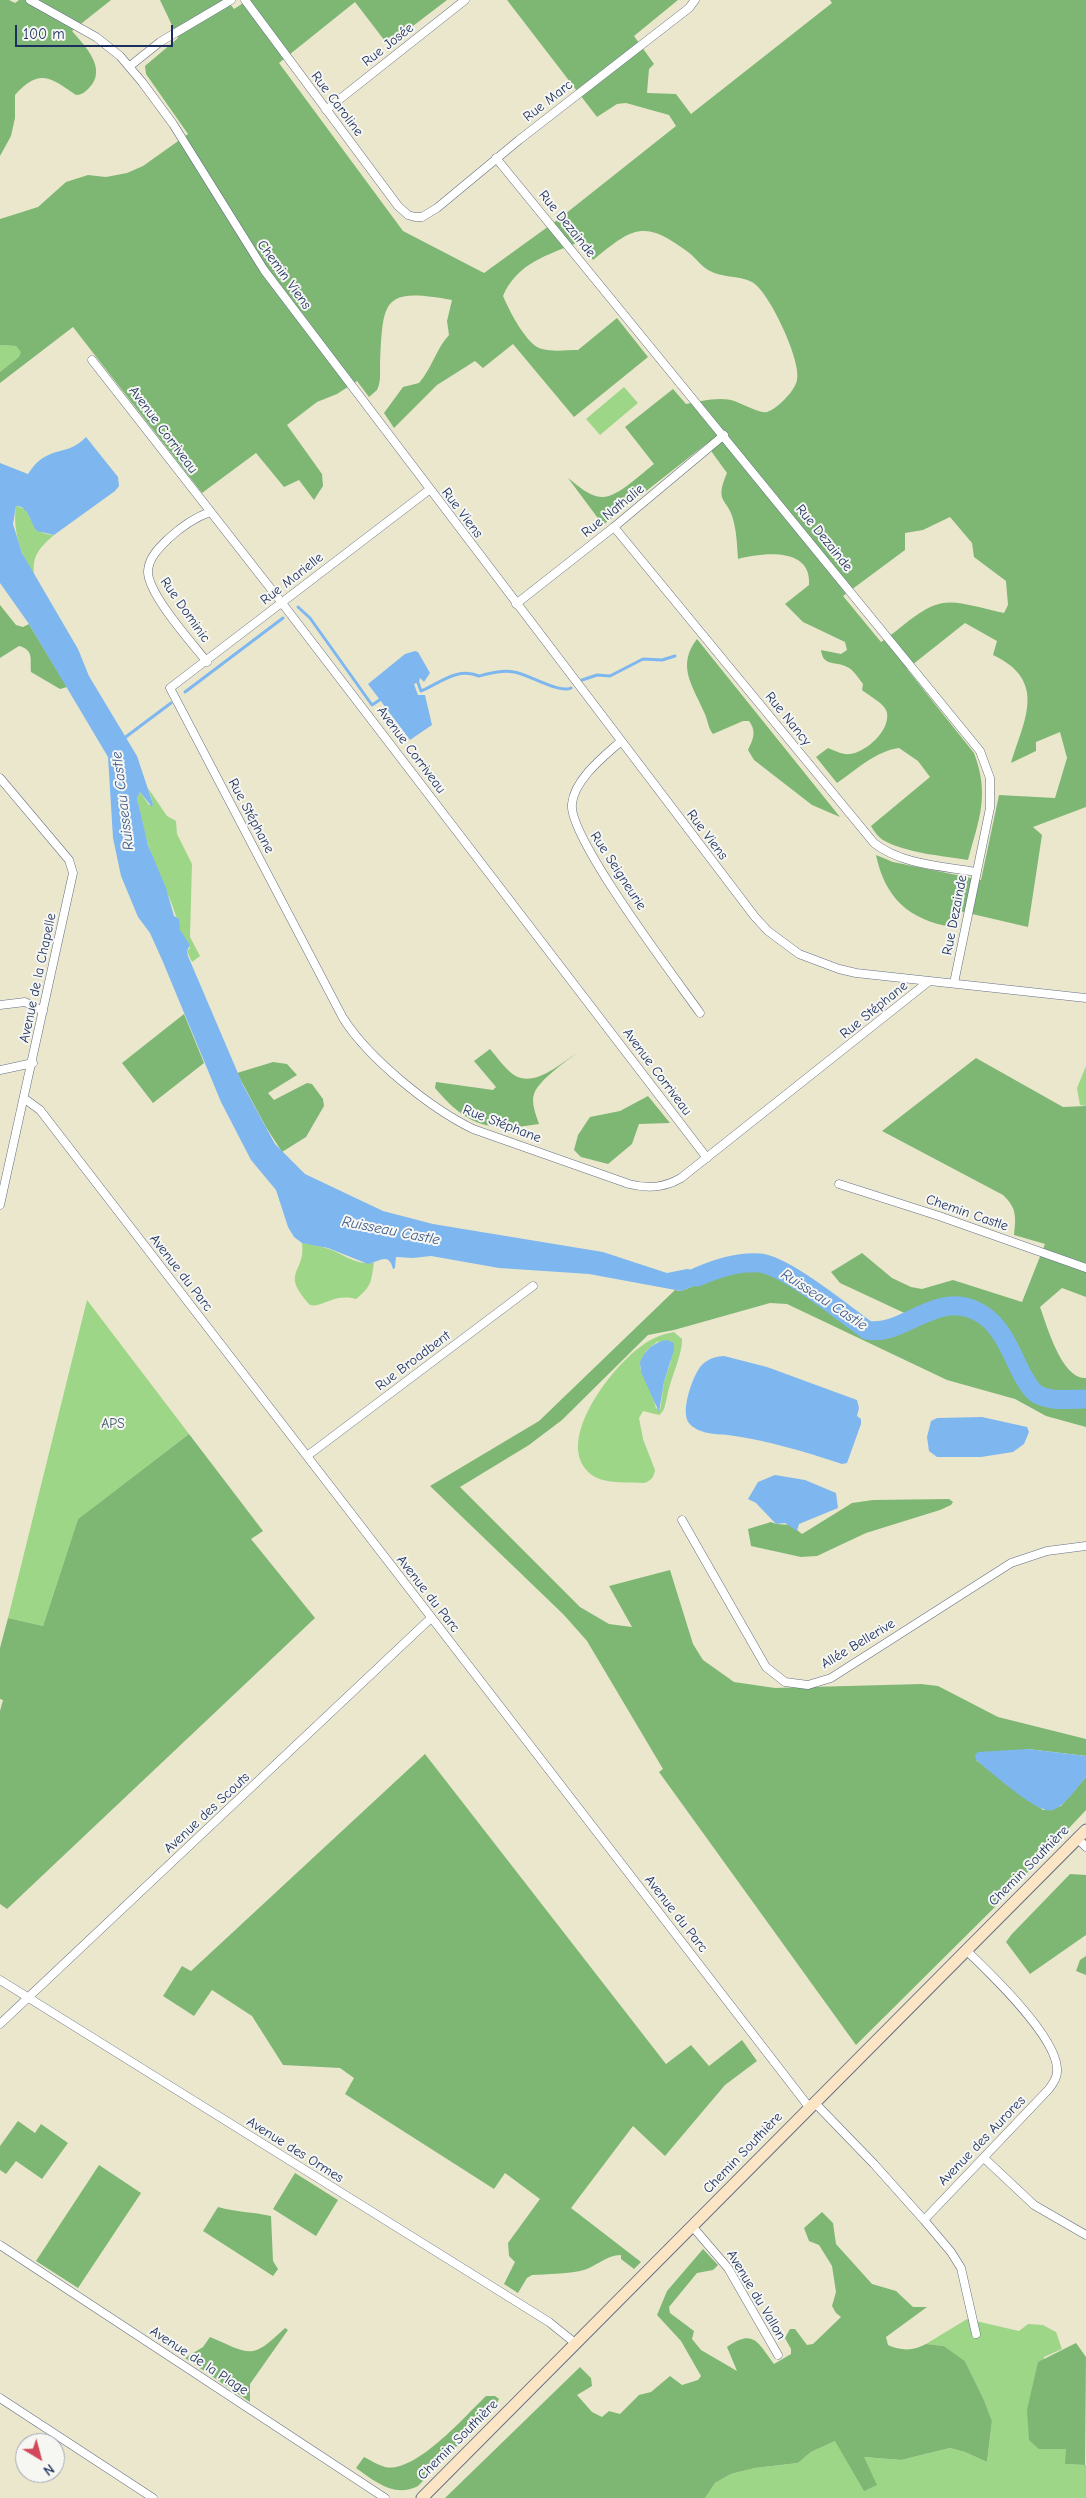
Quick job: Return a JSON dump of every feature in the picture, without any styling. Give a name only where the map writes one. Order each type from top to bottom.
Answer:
[{"type":"street","points":[[30,0],[87,31],[130,66],[160,42],[231,0]]},
{"type":"street","name":"Rue Caroline","points":[[245,0],[398,206],[408,215],[415,217]]},
{"type":"street","name":"Rue Josée","points":[[326,110],[465,0]]},
{"type":"street","name":"Rue Marc","points":[[415,217],[422,217],[437,208],[496,158],[689,8],[695,0]]},
{"type":"street","name":"Chemin Viens","points":[[130,66],[172,124],[264,270],[429,490]]},
{"type":"street","name":"Rue Dezainde","points":[[496,158],[980,751],[990,778],[991,798],[954,983]]},
{"type":"street","name":"Avenue Corriveau","points":[[92,360],[282,602],[707,1158]]},
{"type":"street","name":"Rue Nathalie","points":[[516,604],[614,527],[724,435]]},
{"type":"street","name":"Rue Marielle","points":[[170,688],[429,490]]},
{"type":"street","name":"Rue Viens","points":[[429,490],[742,900],[768,931],[784,944],[799,954],[838,969],[869,975],[1086,998]]},
{"type":"street","name":"Rue Dominic","points":[[206,662],[157,595],[149,580],[148,572],[152,556],[157,550],[184,525],[210,512]]},
{"type":"street","name":"Rue Nancy","points":[[614,527],[874,843],[887,852],[902,858],[976,872]]},
{"type":"street","name":"Rue Stéphane","points":[[170,688],[343,1018],[371,1054],[461,1123],[634,1185],[650,1188],[672,1183],[707,1158],[928,982]]},
{"type":"street","name":"Rue Seigneurie","points":[[620,742],[597,764],[577,790],[572,802],[573,816],[579,832],[598,866],[700,1013]]},
{"type":"street","name":"Avenue de la Chapelle","points":[[0,778],[69,860],[72,868],[33,1063],[0,1205]]},
{"type":"street","points":[[0,1005],[25,1002],[43,1010]]},
{"type":"street","points":[[0,1070],[33,1063]]},
{"type":"street","name":"Avenue du Parc","points":[[25,1099],[40,1110],[431,1618],[811,2104]]},
{"type":"street","name":"Chemin Castle","points":[[839,1184],[939,1216],[1086,1268]]},
{"type":"street","name":"Rue Broadbent","points":[[307,1456],[533,1286]]},
{"type":"street","name":"Allée Bellerive","points":[[682,1520],[766,1667],[785,1682],[808,1684],[831,1678],[1011,1563],[1047,1551],[1086,1546]]},
{"type":"street","name":"Avenue des Scouts","points":[[0,2024],[431,1618]]},
{"type":"street","name":"Chemin Southière","points":[[422,2498],[811,2104],[966,1950],[1082,1843],[1086,1830]]},
{"type":"street","name":"Avenue des Aurores","points":[[924,2220],[1049,2089],[1054,2083],[1058,2068],[1050,2049],[1035,2025],[1014,1999],[966,1950]]},
{"type":"street","name":"Avenue des Ormes","points":[[0,1980],[549,2322],[575,2343]]},
{"type":"street","points":[[811,2104],[924,2220],[952,2252],[961,2268],[976,2334]]},
{"type":"street","points":[[984,2158],[1034,2205],[1086,2235]]},
{"type":"street","name":"Avenue du Vallon","points":[[692,2226],[728,2268],[778,2355]]},
{"type":"street","name":"Avenue de la Plage","points":[[0,2245],[385,2498]]},
{"type":"street","points":[[0,2398],[153,2498]]},
{"type":"green space","points":[[0,0],[9,0],[15,3],[19,0],[111,0],[72,31],[93,58],[96,73],[94,81],[86,91],[78,95],[45,78],[38,78],[23,87],[15,95],[15,118],[11,136],[0,156]]},
{"type":"green space","points":[[160,0],[227,0],[234,9],[248,0],[447,0],[388,45],[355,2],[279,63],[403,231],[484,273],[560,218],[676,126],[669,115],[626,103],[617,104],[597,117],[507,0],[678,0],[634,36],[654,64],[649,69],[647,93],[676,94],[691,114],[832,3],[830,0],[1086,0],[1086,807],[1033,827],[1042,835],[1028,927],[955,910],[952,927],[923,919],[901,904],[893,895],[880,870],[876,855],[893,862],[981,880],[999,795],[1055,798],[1067,758],[1060,732],[1036,742],[1036,751],[1011,763],[1026,717],[1028,703],[1026,689],[1021,677],[1010,665],[993,655],[997,641],[965,623],[907,669],[974,753],[979,768],[982,795],[979,819],[968,860],[902,848],[883,840],[871,826],[930,777],[918,761],[899,748],[874,757],[837,783],[816,757],[828,748],[850,754],[870,745],[885,727],[887,720],[886,710],[884,706],[862,690],[863,684],[851,669],[828,661],[822,656],[821,650],[841,654],[847,650],[845,642],[803,622],[785,604],[809,585],[808,572],[802,564],[794,558],[771,554],[738,559],[732,515],[723,500],[721,491],[727,473],[706,444],[603,525],[568,478],[584,490],[602,497],[615,494],[654,464],[625,427],[673,389],[686,404],[726,399],[764,412],[776,407],[785,399],[797,380],[794,358],[775,312],[759,288],[752,282],[713,273],[691,254],[673,242],[649,231],[629,234],[593,260],[579,242],[556,251],[516,275],[503,296],[519,327],[530,341],[546,350],[578,350],[617,318],[648,357],[574,417],[513,344],[483,368],[475,361],[437,385],[394,428],[384,413],[403,387],[419,383],[449,335],[447,321],[452,300],[429,296],[399,298],[391,303],[386,312],[381,342],[380,381],[377,390],[369,397],[357,381],[337,394],[317,402],[287,425],[322,474],[323,486],[314,500],[299,480],[284,487],[256,453],[202,493],[73,327],[0,383],[0,372],[19,357],[21,352],[16,346],[0,345],[0,219],[38,207],[66,182],[88,175],[106,177],[127,173],[143,166],[188,134],[146,74],[145,66],[178,38]],"holes":[[[950,517],[972,543],[974,557],[1006,581],[1008,605],[1004,613],[965,604],[943,603],[918,614],[881,642],[843,596],[905,550],[905,533],[923,530]]]},
{"type":"green space","points":[[0,345],[16,346],[22,352],[20,357],[0,372]]},
{"type":"green space","points":[[624,387],[638,403],[600,435],[586,419]]},
{"type":"green space","points":[[16,506],[25,509],[33,524],[39,530],[43,533],[54,535],[37,554],[34,565],[35,579],[19,544],[15,525]]},
{"type":"green space","points":[[0,605],[16,625],[23,627],[29,624],[67,687],[60,689],[31,672],[30,656],[24,648],[19,646],[0,658]]},
{"type":"green space","points":[[697,639],[840,817],[812,805],[754,760],[748,750],[754,732],[749,721],[743,721],[713,734],[688,676],[688,658]]},
{"type":"green space","points":[[148,788],[167,816],[176,821],[177,834],[192,864],[190,937],[200,956],[192,962],[187,951],[190,948],[189,945],[180,930],[173,907],[151,854],[143,827],[137,798],[140,792],[149,805],[153,804]]},
{"type":"green space","points":[[184,1014],[204,1063],[153,1103],[122,1063]]},
{"type":"green space","points":[[490,1049],[507,1070],[514,1075],[530,1079],[547,1073],[577,1053],[541,1083],[534,1094],[534,1109],[539,1124],[507,1127],[481,1124],[469,1119],[458,1111],[435,1088],[436,1082],[493,1090],[496,1087],[474,1061]]},
{"type":"green space","points":[[976,1058],[1063,1107],[1086,1106],[1086,1297],[1062,1288],[1040,1307],[1051,1338],[1063,1361],[1077,1376],[1086,1378],[1086,1427],[1046,1416],[1015,1399],[947,1380],[787,1304],[770,1303],[674,1330],[648,1335],[562,1420],[529,1445],[460,1487],[580,1607],[609,1624],[632,1627],[609,1586],[670,1570],[693,1644],[703,1660],[734,1682],[775,1688],[921,1684],[938,1686],[998,1717],[1086,1739],[1086,1756],[1028,1749],[976,1760],[1043,1810],[1061,1806],[1086,1777],[1086,1810],[999,1903],[856,2045],[659,1772],[663,1769],[587,1641],[564,1615],[430,1486],[539,1421],[675,1290],[681,1291],[717,1277],[719,1268],[751,1262],[773,1267],[800,1282],[867,1329],[879,1332],[913,1317],[840,1283],[831,1272],[862,1253],[892,1278],[911,1287],[922,1289],[953,1280],[1022,1302],[1045,1244],[1014,1235],[1013,1209],[1003,1195],[882,1131]]},
{"type":"green space","points":[[273,1062],[287,1064],[297,1075],[268,1093],[274,1100],[307,1083],[312,1084],[323,1099],[324,1106],[306,1137],[282,1152],[266,1127],[237,1073]]},
{"type":"green space","points":[[1086,1066],[1086,1106],[1080,1105],[1077,1088]]},
{"type":"green space","points":[[648,1096],[670,1123],[639,1124],[632,1144],[608,1164],[581,1157],[574,1150],[578,1135],[590,1117],[620,1111]]},
{"type":"green space","points":[[302,1243],[329,1249],[363,1263],[374,1262],[368,1287],[356,1299],[341,1298],[310,1305],[301,1294],[295,1279],[301,1261]]},
{"type":"green space","name":"APS","points":[[87,1300],[189,1434],[78,1519],[43,1626],[8,1618]]},
{"type":"green space","points":[[674,1332],[682,1339],[682,1345],[664,1407],[659,1415],[643,1411],[639,1418],[643,1439],[655,1470],[653,1477],[644,1483],[612,1482],[595,1477],[582,1464],[578,1447],[581,1429],[589,1409],[614,1372],[628,1357],[656,1337]],"holes":[[[658,1341],[671,1361],[664,1382],[660,1410],[656,1408],[651,1390],[640,1368],[646,1351]]]},
{"type":"green space","points":[[189,1434],[263,1531],[251,1539],[315,1618],[7,1909],[0,1904],[0,1711],[3,1700],[0,1699],[0,1648],[8,1618],[43,1626],[78,1519]]},
{"type":"green space","points":[[949,1499],[953,1502],[951,1505],[940,1510],[866,1533],[817,1556],[801,1557],[751,1546],[748,1529],[771,1522],[791,1525],[802,1534],[852,1503],[873,1500]]},
{"type":"green space","points":[[425,1754],[666,2064],[691,2045],[709,2066],[742,2040],[757,2061],[725,2085],[665,2156],[633,2126],[571,2208],[641,2262],[634,2269],[621,2259],[621,2255],[616,2256],[580,2271],[532,2275],[527,2278],[518,2293],[504,2284],[515,2262],[509,2256],[508,2243],[540,2199],[505,2173],[494,2189],[345,2094],[354,2078],[340,2068],[283,2065],[252,2016],[212,1990],[194,2016],[163,1996],[182,1966],[191,1971]]},
{"type":"green space","points":[[1070,1874],[1086,1875],[1086,1935],[1030,1974],[1006,1942]]},
{"type":"green space","points":[[1086,1956],[1086,1975],[1076,1971],[1080,1960]]},
{"type":"green space","points":[[18,2121],[35,2133],[41,2124],[68,2143],[42,2179],[16,2161],[6,2174],[0,2170],[0,2146]]},
{"type":"green space","points":[[99,2165],[141,2193],[78,2288],[36,2261]]},
{"type":"green space","points":[[295,2173],[338,2200],[316,2236],[273,2209]]},
{"type":"green space","points":[[218,2207],[271,2216],[273,2261],[278,2269],[273,2276],[203,2231]]},
{"type":"green space","points":[[822,2212],[833,2223],[836,2244],[872,2284],[896,2291],[913,2307],[927,2307],[886,2337],[888,2345],[907,2349],[917,2348],[926,2344],[944,2346],[965,2361],[992,2421],[987,2462],[965,2452],[950,2448],[901,2460],[864,2457],[877,2485],[864,2491],[835,2441],[811,2452],[798,2463],[755,2468],[731,2474],[715,2483],[705,2498],[445,2498],[580,2367],[591,2378],[592,2386],[577,2395],[592,2412],[602,2417],[609,2411],[620,2414],[639,2395],[651,2392],[670,2376],[682,2385],[698,2380],[701,2376],[681,2341],[657,2315],[667,2291],[703,2249],[718,2265],[713,2270],[697,2273],[669,2307],[670,2313],[694,2331],[692,2339],[701,2350],[737,2371],[727,2347],[736,2341],[750,2338],[755,2341],[774,2364],[791,2354],[791,2349],[785,2338],[790,2329],[795,2329],[807,2345],[813,2344],[841,2317],[832,2306],[836,2292],[832,2266],[819,2245],[809,2241],[804,2228]]},
{"type":"green space","points":[[967,2319],[1019,2331],[1028,2324],[1043,2325],[1056,2332],[1062,2349],[1044,2357],[1039,2449],[1067,2449],[1066,2464],[1086,2465],[1086,2498],[705,2498],[715,2483],[731,2474],[755,2468],[798,2463],[811,2452],[835,2441],[864,2457],[901,2460],[950,2448],[965,2452],[987,2462],[992,2421],[965,2361],[944,2346],[926,2344]]},
{"type":"green space","points":[[285,2328],[288,2330],[250,2384],[250,2402],[185,2358],[203,2347],[210,2337],[235,2348],[250,2351],[257,2350]]},
{"type":"green space","points":[[1076,2343],[1086,2357],[1085,2465],[1065,2464],[1066,2449],[1039,2449],[1029,2440],[1027,2410],[1038,2362]]},
{"type":"green space","points":[[486,2396],[495,2396],[499,2399],[495,2407],[418,2486],[401,2490],[386,2487],[356,2468],[364,2457],[385,2467],[397,2467],[410,2462],[439,2442]]},
{"type":"water","points":[[86,437],[118,477],[119,486],[115,491],[54,535],[37,531],[27,512],[16,506],[13,524],[22,553],[78,649],[89,676],[137,756],[153,804],[152,807],[140,792],[137,798],[148,845],[166,888],[174,916],[179,919],[180,930],[190,945],[187,951],[188,956],[243,1085],[275,1144],[305,1174],[383,1211],[433,1224],[603,1252],[667,1273],[687,1269],[696,1270],[712,1263],[719,1268],[717,1277],[681,1291],[589,1274],[499,1268],[431,1256],[396,1257],[395,1268],[393,1269],[386,1259],[368,1264],[328,1248],[302,1243],[294,1237],[288,1227],[276,1190],[251,1160],[221,1102],[163,962],[150,933],[138,917],[121,876],[113,838],[108,757],[29,624],[0,583],[0,463],[28,474],[35,464],[43,458],[72,447]]},
{"type":"water","points":[[418,652],[430,673],[424,682],[420,678],[419,682],[414,684],[418,695],[425,695],[432,725],[410,740],[368,684],[405,654]]},
{"type":"water","points":[[667,1340],[674,1343],[674,1350],[664,1382],[659,1412],[641,1372],[640,1362],[644,1354],[651,1347]]},
{"type":"water","points":[[724,1356],[767,1367],[857,1400],[859,1408],[857,1416],[861,1419],[861,1424],[847,1463],[842,1464],[757,1440],[707,1433],[693,1427],[687,1419],[686,1406],[693,1380],[703,1364],[710,1359]]},
{"type":"water","points":[[982,1417],[1027,1427],[1029,1432],[1024,1444],[1013,1452],[981,1457],[937,1457],[929,1451],[927,1437],[931,1421],[937,1418]]},
{"type":"water","points":[[775,1475],[805,1480],[836,1493],[838,1508],[799,1524],[797,1531],[785,1523],[776,1524],[756,1503],[748,1499],[758,1482]]},
{"type":"water","points":[[1028,1749],[1086,1756],[1086,1777],[1058,1808],[1046,1810],[1026,1799],[976,1760],[975,1755],[978,1752]]},
{"type":"waterway","points":[[298,607],[310,618],[372,705],[381,699]]},
{"type":"waterway","points":[[185,692],[283,618]]},
{"type":"waterway","points":[[582,680],[597,675],[610,676],[643,659],[662,660],[675,656]]},
{"type":"waterway","points":[[417,680],[421,691],[442,680],[463,673],[479,676],[510,671],[559,688],[571,688]]},
{"type":"waterway","points":[[123,739],[171,703]]},
{"type":"waterway","name":"Ruisseau Castle","points":[[697,1277],[735,1264],[760,1263],[771,1266],[799,1281],[867,1330],[892,1328],[944,1307],[958,1306],[972,1309],[982,1314],[1004,1337],[1023,1376],[1035,1393],[1042,1397],[1054,1399],[1086,1399]]}]
